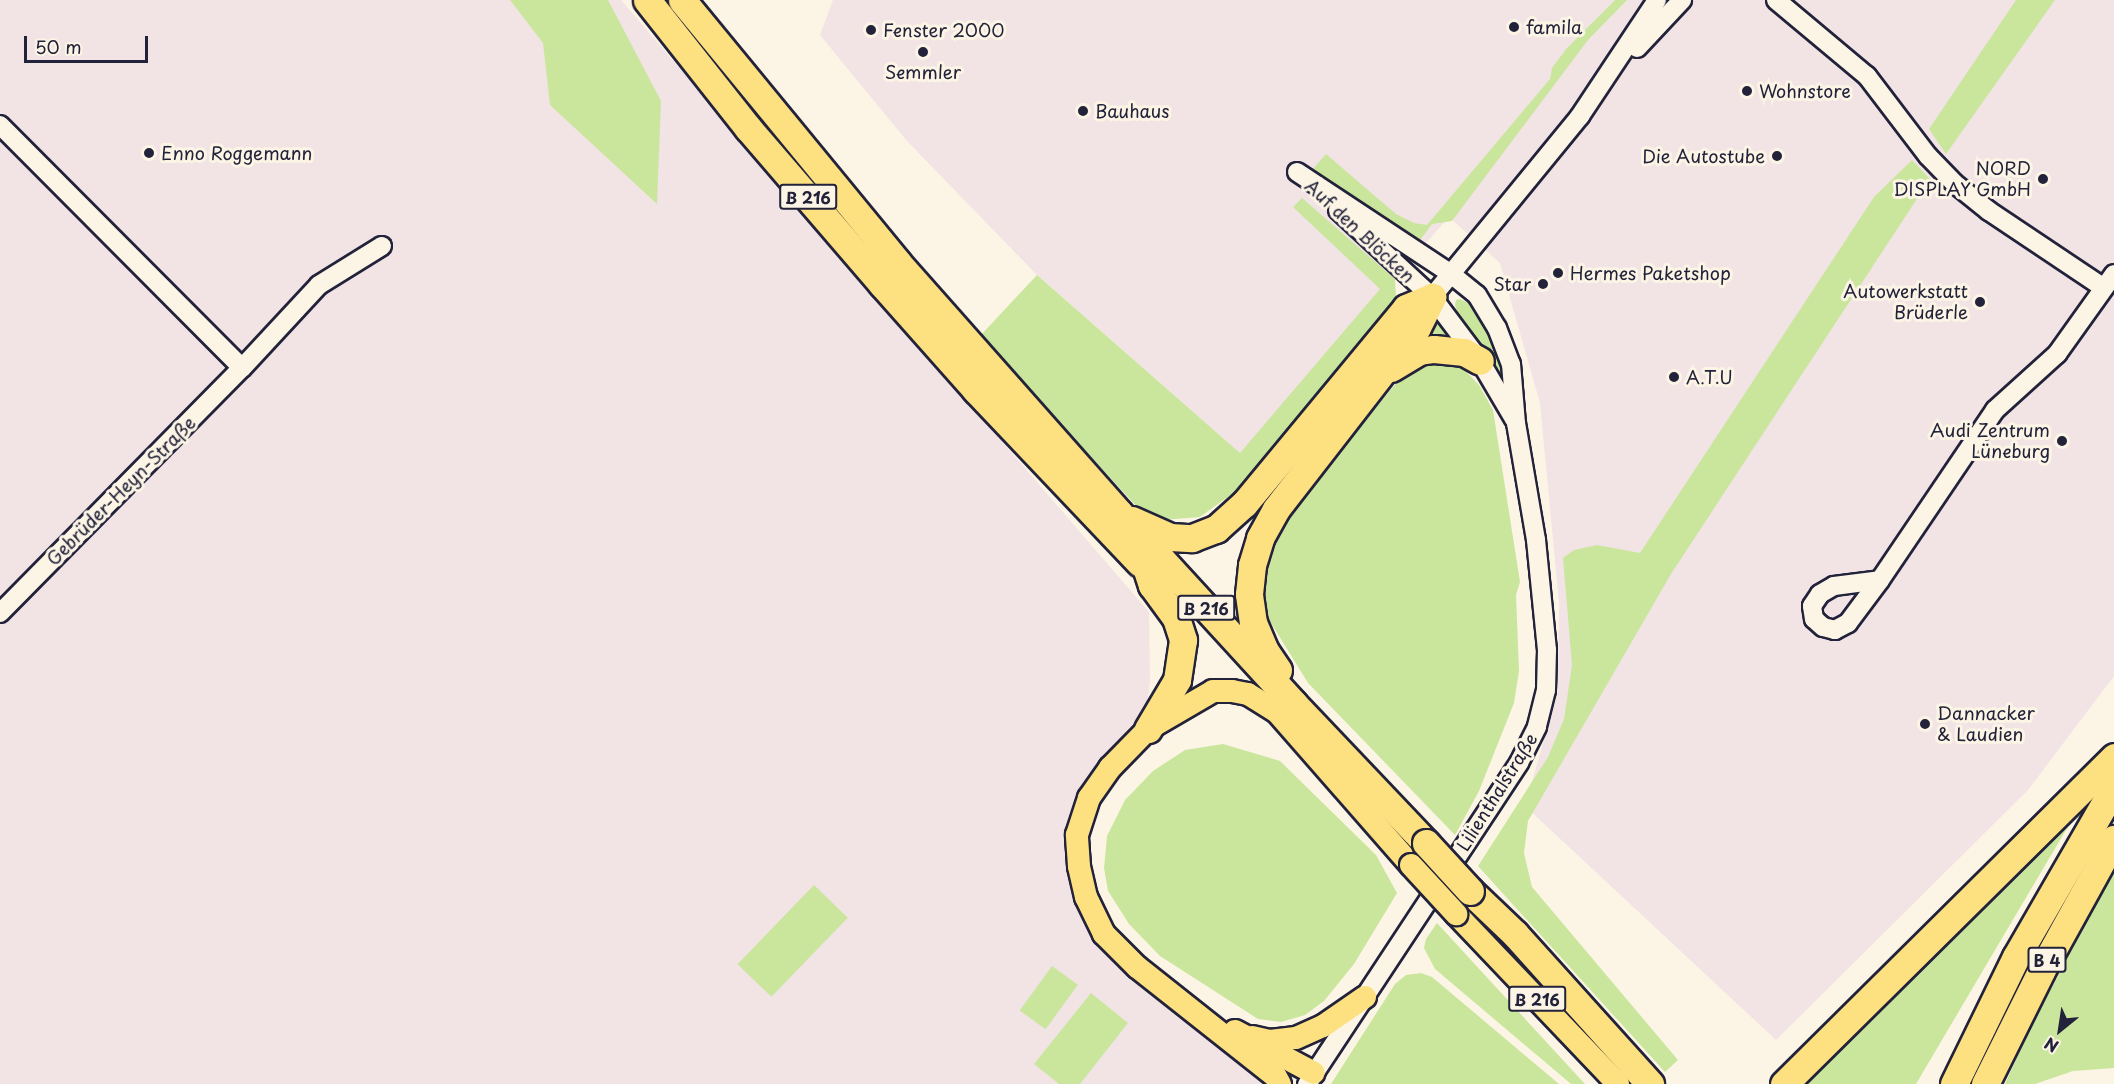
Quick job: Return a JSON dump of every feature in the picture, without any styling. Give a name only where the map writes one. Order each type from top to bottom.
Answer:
[{"type":"highway","name":"B 216","points":[[647,0],[748,128],[976,390],[1147,570],[1285,708]]},
{"type":"highway","name":"B 216","points":[[682,0],[897,262],[1119,513],[1285,708],[1419,854],[1470,891],[1515,934],[1650,1084]]},
{"type":"highway","points":[[1119,513],[1170,537],[1191,538],[1216,529],[1244,504],[1406,308],[1432,297]]},
{"type":"highway","points":[[1285,708],[1286,682],[1264,651],[1253,623],[1249,594],[1252,565],[1260,538],[1276,509],[1417,327],[1432,297]]},
{"type":"highway","points":[[1382,372],[1419,351],[1434,349],[1464,352],[1480,361]]},
{"type":"highway","points":[[1147,570],[1152,585],[1176,618],[1183,640],[1177,680],[1148,729]]},
{"type":"highway","points":[[1784,1084],[2114,757]]},
{"type":"highway","name":"B 4","points":[[1954,1084],[2016,957],[2114,787]]},
{"type":"highway","name":"B 4","points":[[1985,1084],[2035,981],[2114,839]]},
{"type":"main road","points":[[1280,1084],[1276,1077],[1137,967],[1104,934],[1086,897],[1079,866],[1077,835],[1089,798],[1110,768],[1148,729],[1192,701],[1213,691],[1232,691],[1248,694],[1285,708]]},
{"type":"main road","name":"B 216","points":[[1419,854],[1456,914],[1618,1084]]},
{"type":"main road","points":[[1243,1035],[1270,1041],[1296,1038],[1323,1026],[1365,997]]},
{"type":"main road","points":[[1186,1004],[1243,1035],[1310,1079]]},
{"type":"street","name":"Auf den Blöcken","points":[[1605,82],[1657,0]]},
{"type":"street","name":"Auf den Blöcken","points":[[1451,274],[1297,172],[1432,297],[1451,274],[1605,82],[1682,0]]},
{"type":"street","points":[[1776,0],[1867,76],[1928,156],[1954,183],[1989,211],[2109,281],[2057,354],[1995,410],[1880,580]]},
{"type":"street","points":[[0,125],[242,368]]},
{"type":"street","name":"Gebrüder-Heyn-Straße","points":[[0,613],[242,368],[319,285],[382,246]]},
{"type":"street","name":"Lilienthalstraße","points":[[1310,1079],[1519,763],[1537,727],[1546,690],[1547,650],[1538,550],[1516,423],[1511,364],[1497,328],[1477,295],[1451,274]]},
{"type":"street","name":"Lilienthalstraße","points":[[1432,297],[1480,361],[1516,423]]},
{"type":"shaded area","points":[[0,0],[621,0],[1149,612],[1150,680],[1147,708],[1103,757],[1071,809],[1066,856],[1076,908],[1126,973],[1267,1084],[0,1084]]},
{"type":"shaded area","points":[[833,0],[2114,0],[2114,676],[2028,790],[1776,1040],[1525,806],[1558,691],[1559,603],[1540,403],[1500,263],[1449,217],[1240,453],[1037,275],[907,141],[820,35]]},
{"type":"green space","points":[[510,0],[608,0],[661,101],[657,204],[550,105],[543,43]]},
{"type":"green space","points":[[1615,0],[1627,0],[1588,40],[1452,221],[1432,224],[1415,247],[1312,170],[1326,154],[1396,214],[1414,223],[1427,225],[1550,79],[1552,68],[1566,49]]},
{"type":"green space","points":[[2016,0],[2055,0],[1946,154],[1929,129]]},
{"type":"green space","points":[[1912,160],[1930,179],[1671,574],[1528,821],[1524,853],[1532,887],[1678,1060],[1665,1072],[1478,866],[1548,757],[1564,719],[1572,665],[1563,558],[1574,550],[1597,545],[1640,553],[1874,197]]},
{"type":"green space","points":[[1302,198],[1395,279],[1396,298],[1384,324],[1240,488],[1200,517],[1150,521],[980,336],[1037,275],[1240,453],[1380,289],[1293,207]]},
{"type":"green space","points":[[1460,299],[1468,303],[1488,329],[1503,365],[1510,402],[1487,357],[1458,314],[1455,305],[1456,300]]},
{"type":"green space","points":[[1434,317],[1459,345],[1412,346]]},
{"type":"green space","points":[[1428,361],[1459,364],[1479,385],[1493,410],[1520,582],[1516,595],[1519,671],[1514,703],[1479,791],[1455,835],[1308,683],[1268,618],[1264,592],[1265,566],[1274,541],[1288,515],[1406,371]]},
{"type":"green space","points":[[1223,744],[1280,761],[1376,855],[1397,893],[1354,964],[1324,1001],[1305,1015],[1281,1022],[1258,1019],[1160,956],[1129,924],[1108,891],[1104,868],[1107,836],[1125,800],[1153,771],[1185,750]]},
{"type":"green space","points":[[2073,818],[1916,1084],[1801,1084]]},
{"type":"green space","points":[[2114,869],[2114,1068],[2073,1071],[2035,1084],[2005,1084],[2030,1029]]},
{"type":"green space","points":[[814,885],[848,918],[771,997],[738,964]]},
{"type":"green space","points":[[1437,923],[1585,1084],[1571,1084],[1435,969],[1424,948],[1426,939]]},
{"type":"green space","points":[[1052,966],[1078,985],[1046,1029],[1020,1010]]},
{"type":"green space","points":[[1421,973],[1432,977],[1559,1084],[1331,1084],[1395,984],[1406,975]]},
{"type":"green space","points":[[1091,993],[1128,1023],[1080,1084],[1059,1084],[1034,1064]]},
{"type":"place","name":"famila","points":[[1514,27]]},
{"type":"place","name":"Fenster 2000","points":[[871,30]]},
{"type":"place","name":"Semmler","points":[[923,52]]},
{"type":"place","name":"Wohnstore","points":[[1747,91]]},
{"type":"place","name":"Bauhaus","points":[[1083,111]]},
{"type":"place","name":"Enno Roggemann","points":[[149,153]]},
{"type":"place","name":"Die Autostube","points":[[1777,156]]},
{"type":"place","name":"NORD DISPLAY GmbH","points":[[2043,179]]},
{"type":"place","name":"Hermes Paketshop","points":[[1558,273]]},
{"type":"place","name":"Star","points":[[1543,284]]},
{"type":"place","name":"Autowerkstatt Brüderle","points":[[1980,302]]},
{"type":"place","name":"A.T.U","points":[[1674,377]]},
{"type":"place","name":"Audi Zentrum Lüneburg","points":[[2062,441]]},
{"type":"place","name":"Dannacker & Laudien","points":[[1925,724]]}]
